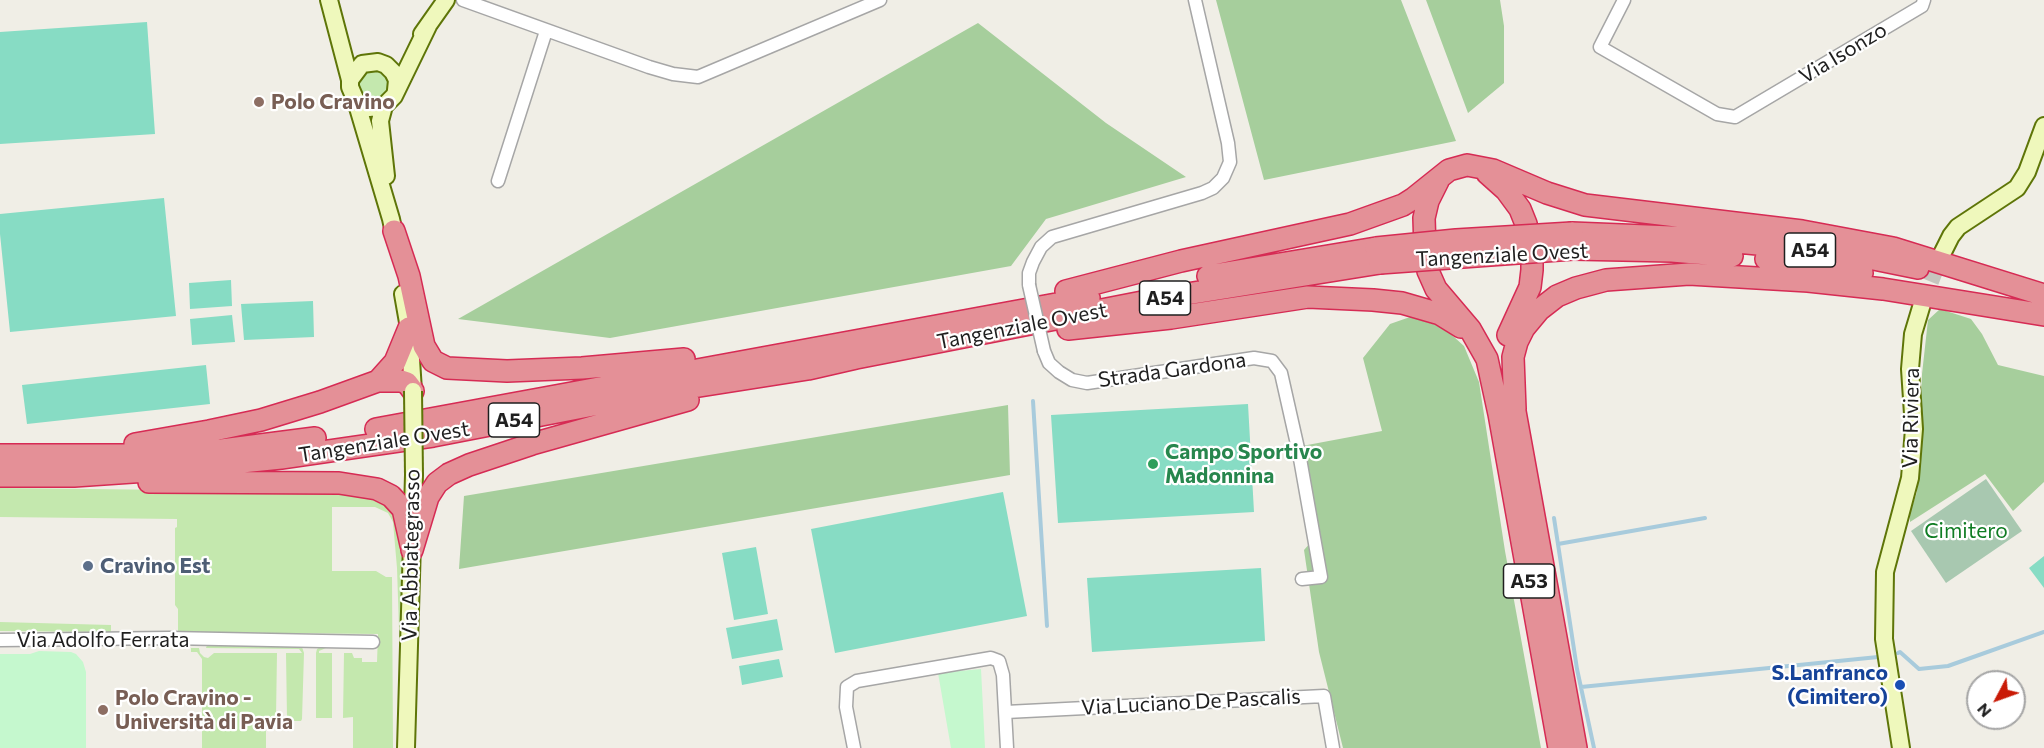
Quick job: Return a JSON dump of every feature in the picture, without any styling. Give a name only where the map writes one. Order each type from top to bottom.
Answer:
[{"type":"highway","points":[[952,331],[1181,261],[1295,238],[1350,224],[1390,211],[1408,202],[1441,175],[1455,167],[1473,166],[1493,170],[1547,193],[1585,205],[1764,226],[1893,248],[2044,296]]},
{"type":"highway","name":"A53","points":[[1473,166],[1489,174],[1513,198],[1526,224],[1532,247],[1530,287],[1508,333],[1505,349],[1507,412],[1559,748]]},
{"type":"highway","name":"A53","points":[[1441,175],[1428,201],[1424,218],[1428,271],[1443,298],[1470,329],[1481,346],[1507,412],[1576,748]]},
{"type":"highway","points":[[393,225],[409,276],[423,346],[433,360],[447,368],[507,371],[582,368],[653,363],[855,341]]},
{"type":"highway","name":"Tangenziale Ovest","points":[[0,476],[74,476],[281,458],[434,436],[655,393],[808,369],[952,331],[1252,268],[1378,255],[1456,240],[1573,241],[1696,237],[1859,256],[2044,296]]},
{"type":"highway","name":"Tangenziale Ovest","points":[[1573,241],[1780,260],[1864,273],[1945,289],[2044,314]]},
{"type":"highway","points":[[1507,412],[1513,357],[1524,327],[1539,310],[1557,296],[1606,280],[1689,274],[1809,281],[1883,289],[2044,314]]},
{"type":"highway","points":[[952,331],[1055,331],[1171,318],[1308,297],[1402,303],[1427,309],[1457,323],[1481,346]]},
{"type":"highway","points":[[378,381],[395,362],[409,328]]},
{"type":"highway","name":"Tangenziale Ovest","points":[[0,455],[148,456],[280,443],[387,428],[855,341],[952,331]]},
{"type":"highway","points":[[412,550],[428,497],[436,483],[449,474],[469,465],[567,434],[808,369]]},
{"type":"highway","points":[[49,455],[147,442],[261,420],[378,381],[401,381],[413,390]]},
{"type":"highway","points":[[74,476],[161,483],[360,485],[384,492],[397,502],[405,516],[412,550]]},
{"type":"main road","points":[[329,0],[350,87],[356,101],[369,108],[384,106],[390,102],[428,26]]},
{"type":"main road","points":[[386,65],[404,56],[446,0]]},
{"type":"main road","points":[[339,44],[350,58],[362,64],[378,62],[386,65],[397,80],[396,90]]},
{"type":"main road","points":[[350,80],[362,64]]},
{"type":"main road","name":"Via Abbiategrasso","points":[[356,101],[393,225]]},
{"type":"main road","name":"Via Abbiategrasso","points":[[384,106],[380,121],[409,328],[413,390],[414,475],[406,748]]},
{"type":"main road","points":[[1941,256],[1958,227],[2017,188],[2027,172],[2044,126]]},
{"type":"main road","name":"Via Riviera","points":[[1901,748],[1884,639],[1885,572],[1910,478],[1914,429],[1910,369],[1913,334],[1922,304]]},
{"type":"street","points":[[463,0],[665,72],[698,77],[880,0]]},
{"type":"street","name":"Strada Gardona","points":[[1195,0],[1228,143],[1230,162],[1223,178],[1213,188],[1202,193],[1052,237],[1041,247],[1033,262],[1029,273],[1029,285],[1047,360],[1055,370],[1082,382],[1098,382],[1254,358],[1272,361],[1280,372],[1299,453],[1321,577],[1302,579]]},
{"type":"street","name":"Via Isonzo","points":[[1624,0],[1600,47],[1717,114],[1735,117],[1922,6],[1924,0]]},
{"type":"street","points":[[498,181],[546,31]]},
{"type":"street","name":"Via Adolfo Ferrata","points":[[0,640],[207,639],[373,642]]},
{"type":"street","points":[[854,748],[846,707],[847,687],[857,681],[991,658],[999,661],[1003,675],[1007,748]]},
{"type":"street","name":"Via Luciano De Pascalis","points":[[1006,712],[1324,696],[1333,748]]},
{"type":"green space","points":[[1216,0],[1401,0],[1456,141],[1264,180]]},
{"type":"green space","points":[[1426,0],[1500,0],[1504,26],[1504,83],[1468,113]]},
{"type":"green space","points":[[147,22],[155,134],[0,144],[0,32]]},
{"type":"green space","points":[[978,23],[1106,123],[1186,177],[1046,219],[1011,266],[610,338],[458,319]]},
{"type":"green space","points":[[373,70],[384,74],[388,85],[384,96],[373,100],[362,96],[358,85],[362,74]]},
{"type":"green space","points":[[164,198],[176,316],[10,332],[0,214]]},
{"type":"green space","points":[[231,280],[232,306],[190,309],[189,283]]},
{"type":"green space","points":[[313,301],[314,337],[244,340],[241,304]]},
{"type":"green space","points":[[1940,309],[1971,319],[1982,334],[1998,365],[2044,376],[2044,482],[2013,511],[1985,474],[1910,522],[1910,513],[1917,492],[1922,374],[1928,320]]},
{"type":"green space","points":[[232,315],[235,342],[192,345],[190,319]]},
{"type":"green space","points":[[1410,317],[1443,327],[1464,346],[1479,382],[1505,551],[1541,748],[1343,748],[1319,652],[1304,550],[1318,534],[1302,446],[1382,431],[1363,358],[1390,324]]},
{"type":"green space","points":[[206,365],[210,404],[27,424],[22,385]]},
{"type":"green space","name":"Campo Sportivo Madonnina","points":[[1248,404],[1254,512],[1058,523],[1051,415]]},
{"type":"green space","points":[[1008,405],[1010,475],[459,569],[464,496]]},
{"type":"green space","name":"Cimitero","points":[[1986,479],[2022,531],[1946,583],[1911,531]]},
{"type":"green space","points":[[0,488],[266,491],[350,489],[392,504],[403,538],[400,658],[397,568],[393,522],[388,513],[375,507],[332,507],[332,571],[376,571],[386,577],[392,577],[393,748],[353,748],[353,717],[343,718],[344,653],[352,653],[354,658],[362,658],[362,662],[377,662],[378,634],[178,632],[178,609],[175,605],[177,519],[0,517]]},
{"type":"green space","points":[[1003,492],[1027,616],[835,653],[811,529]]},
{"type":"green space","points":[[756,547],[768,614],[734,620],[722,553]]},
{"type":"green space","points":[[2044,556],[2044,588],[2029,568]]},
{"type":"green space","points":[[1261,568],[1265,641],[1092,652],[1087,578]]},
{"type":"green space","points":[[777,619],[783,650],[732,659],[726,628]]},
{"type":"green space","points":[[0,622],[111,625],[111,632],[0,631]]},
{"type":"green space","points":[[207,645],[296,645],[302,647],[304,653],[301,721],[289,721],[287,718],[286,653],[302,653],[299,649],[206,648]]},
{"type":"green space","points":[[322,646],[354,648],[326,648],[319,651],[319,653],[332,653],[332,718],[316,718],[316,653],[317,649]]},
{"type":"green space","points":[[191,648],[199,648],[200,653],[208,658],[214,653],[277,653],[276,717],[266,717],[266,748],[202,748],[202,659],[197,652],[191,652]]},
{"type":"green space","points":[[39,651],[71,652],[83,662],[86,672],[86,748],[0,748],[0,654],[30,654]]},
{"type":"green space","points":[[779,659],[783,677],[742,685],[739,666]]},
{"type":"green space","points":[[981,669],[985,748],[951,748],[938,673]]},
{"type":"waterway","points":[[1033,401],[1047,626]]},
{"type":"waterway","points":[[1554,518],[1577,669],[1594,748]]},
{"type":"waterway","points":[[1558,544],[1705,518]]},
{"type":"waterway","points":[[1898,653],[1900,652],[1919,669],[1948,666],[2044,632]]},
{"type":"waterway","points":[[1581,687],[1878,657]]},
{"type":"tunnel","points":[[1922,304],[1941,256]]},
{"type":"place","name":"Polo Cravino","points":[[259,102]]},
{"type":"place","name":"Campo Sportivo Madonnina","points":[[1153,464]]},
{"type":"place","name":"Cravino Est","points":[[88,566]]},
{"type":"place","name":"S.Lanfranco (Cimitero)","points":[[1900,685]]},
{"type":"place","name":"Polo Cravino - Università di Pavia","points":[[103,710]]}]
